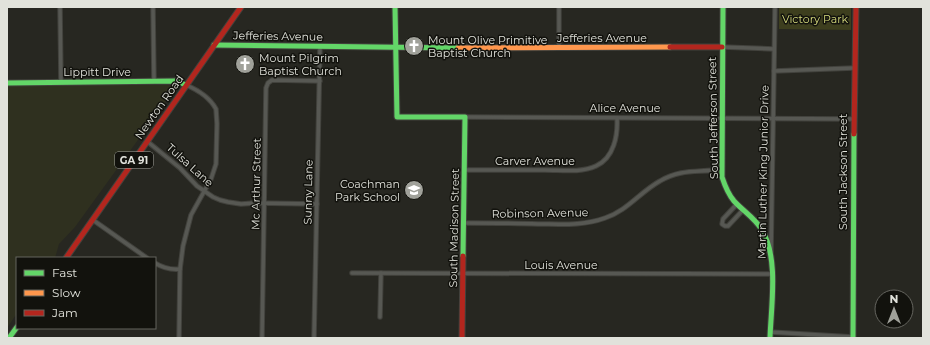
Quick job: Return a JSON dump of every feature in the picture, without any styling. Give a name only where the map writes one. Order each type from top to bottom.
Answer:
[{"type":"street","points":[[60,7],[61,82]]},
{"type":"street","points":[[153,7],[154,81]]},
{"type":"street","name":"Newton Road","points":[[67,257],[241,7]]},
{"type":"street","points":[[394,48],[395,7]]},
{"type":"street","points":[[559,7],[559,48]]},
{"type":"street","name":"South Jefferson Street","points":[[723,7],[722,177],[725,188],[731,198],[763,231],[768,242],[771,261]]},
{"type":"street","name":"Martin Luther King Junior Drive","points":[[770,338],[774,7]]},
{"type":"street","name":"South Jackson Street","points":[[853,337],[854,68],[856,7]]},
{"type":"street","name":"Jefferies Avenue","points":[[214,45],[394,48],[774,49]]},
{"type":"street","name":"Sunny Lane","points":[[314,338],[320,47]]},
{"type":"street","name":"Alice Avenue","points":[[394,48],[397,117],[854,119]]},
{"type":"street","points":[[774,71],[854,68]]},
{"type":"street","name":"Mc Arthur Street","points":[[262,338],[266,88],[268,83],[272,80],[320,81]]},
{"type":"street","name":"Lippitt Drive","points":[[7,83],[176,81],[186,85]]},
{"type":"street","points":[[179,338],[180,270],[183,246],[188,224],[211,179],[216,164],[217,152],[217,112],[214,105],[196,89],[186,85]]},
{"type":"street","name":"South Madison Street","points":[[462,338],[465,117]]},
{"type":"street","name":"Carver Avenue","points":[[465,170],[577,170],[596,166],[604,160],[613,148],[617,118]]},
{"type":"street","name":"Tulsa Lane","points":[[148,142],[175,163],[197,186],[213,197],[228,202],[241,204],[317,204]]},
{"type":"street","name":"Robinson Avenue","points":[[464,223],[558,224],[590,222],[607,218],[669,176],[692,170],[722,169]]},
{"type":"street","points":[[737,204],[723,219],[722,224],[728,226],[743,210]]},
{"type":"street","points":[[93,220],[146,257]]},
{"type":"street","points":[[156,264],[165,268],[180,270]]},
{"type":"street","name":"Louis Avenue","points":[[352,273],[771,274]]},
{"type":"street","points":[[380,317],[381,273]]},
{"type":"street","points":[[9,338],[16,328]]},
{"type":"street","points":[[770,332],[853,337]]},
{"type":"shaded area","points":[[7,85],[170,85],[174,90],[75,227],[59,244],[55,257],[16,257],[16,314],[7,328]]},
{"type":"green space","name":"Victory Park","points":[[779,7],[851,7],[851,30],[779,29]]},
{"type":"traffic: fast","points":[[395,7],[397,117],[465,117],[463,256]]},
{"type":"traffic: fast","points":[[723,7],[722,177],[732,198],[762,230],[771,254],[773,283],[770,338]]},
{"type":"traffic: fast","points":[[214,45],[458,48]]},
{"type":"traffic: fast","points":[[7,83],[176,81],[186,85]]},
{"type":"traffic: fast","points":[[853,338],[854,134]]},
{"type":"traffic: fast","points":[[9,338],[16,328]]},
{"type":"traffic: slow","points":[[458,48],[670,47]]},
{"type":"traffic: jam","points":[[67,257],[241,7]]},
{"type":"traffic: jam","points":[[854,134],[856,7]]},
{"type":"traffic: jam","points":[[670,47],[722,47]]},
{"type":"traffic: jam","points":[[462,338],[463,256]]},
{"type":"place","name":"Mount Olive Primitive Baptist Church","points":[[414,46]]},
{"type":"place","name":"Mount Pilgrim Baptist Church","points":[[245,64]]},
{"type":"place","name":"Coachman Park School","points":[[414,190]]}]
